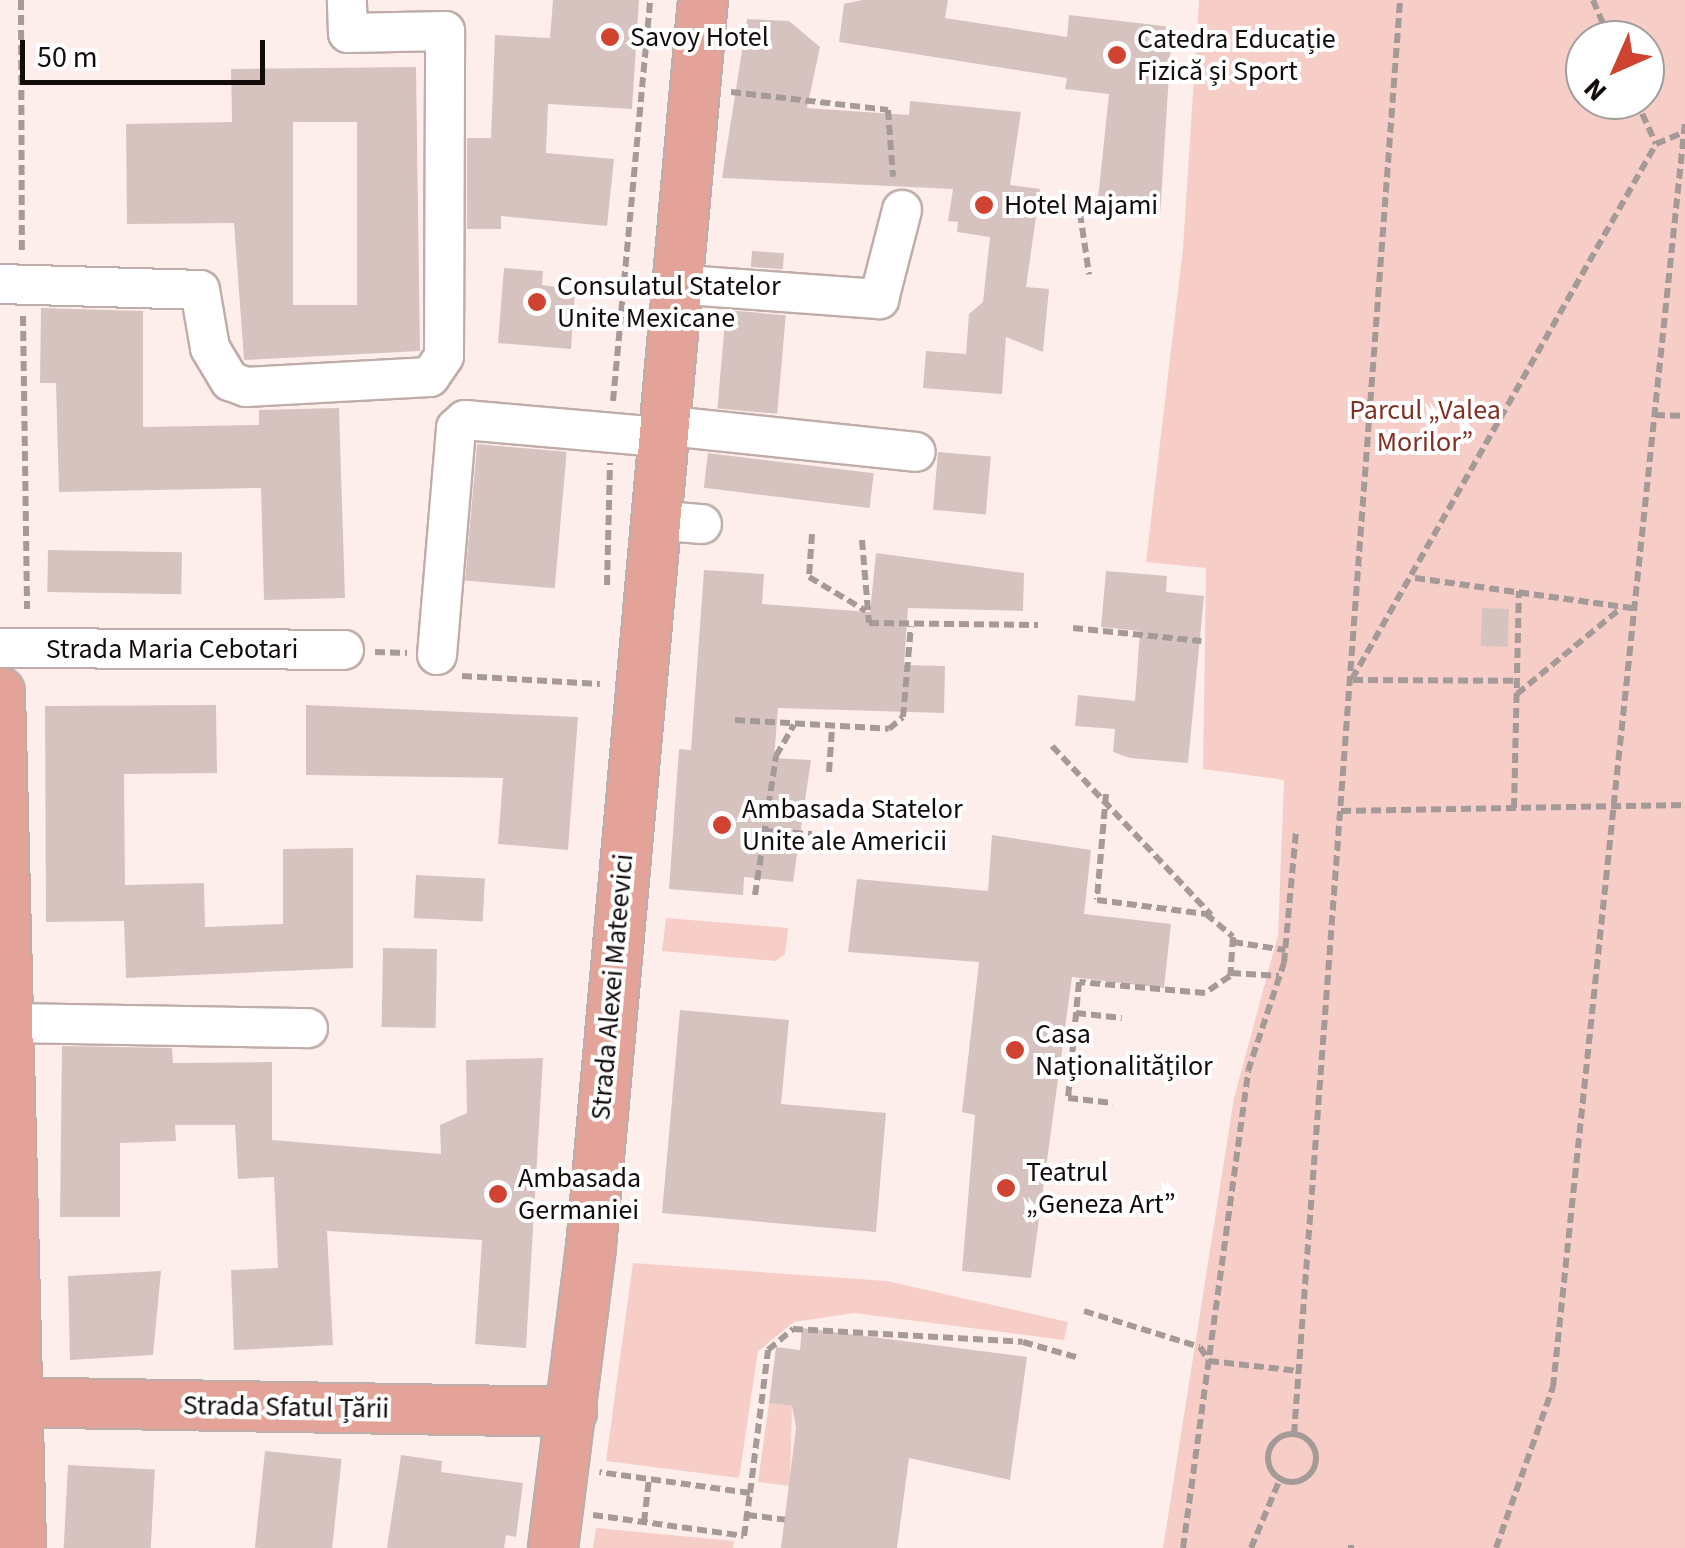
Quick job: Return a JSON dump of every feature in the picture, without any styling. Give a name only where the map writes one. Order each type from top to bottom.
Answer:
[{"type":"main road","name":"Strada Alexei Mateevici","points":[[552,1548],[572,1412],[673,284],[703,0]]},
{"type":"main road","points":[[0,692],[9,1023],[10,1402],[21,1548]]},
{"type":"main road","name":"Strada Sfatul Țării","points":[[10,1402],[572,1412]]},
{"type":"street","points":[[0,284],[200,290],[210,348],[230,380],[246,387],[430,377],[444,356],[445,31],[348,33],[348,0]]},
{"type":"street","points":[[673,284],[879,299],[902,210]]},
{"type":"street","points":[[437,655],[456,428],[466,420],[916,452]]},
{"type":"street","points":[[653,520],[702,524]]},
{"type":"street","name":"Strada Maria Cebotari","points":[[0,648],[344,650]]},
{"type":"street","points":[[9,1023],[308,1028]]},
{"type":"path","points":[[606,597],[610,432],[650,0]]},
{"type":"path","points":[[1294,1434],[1400,0]]},
{"type":"path","points":[[725,91],[888,110],[902,210]]},
{"type":"path","points":[[1645,120],[1656,144]]},
{"type":"path","points":[[1496,1548],[1553,1387],[1617,807],[1685,122]]},
{"type":"path","points":[[1352,680],[1416,578],[1656,144],[1684,132]]},
{"type":"path","points":[[1080,213],[1089,274]]},
{"type":"path","points":[[1655,415],[1685,416]]},
{"type":"path","points":[[812,534],[809,577],[866,611]]},
{"type":"path","points":[[862,540],[869,623],[1038,625]]},
{"type":"path","points":[[1416,578],[1637,609]]},
{"type":"path","points":[[1514,808],[1519,592]]},
{"type":"path","points":[[1517,694],[1622,607]]},
{"type":"path","points":[[735,720],[880,732],[903,718],[911,626]]},
{"type":"path","points":[[1073,628],[1201,641]]},
{"type":"path","points":[[344,650],[437,655],[468,679],[600,684]]},
{"type":"path","points":[[598,700],[601,667]]},
{"type":"path","points":[[1352,680],[1517,681]]},
{"type":"path","points":[[756,895],[776,756],[794,725]]},
{"type":"path","points":[[828,772],[832,728]]},
{"type":"path","points":[[1052,746],[1106,794],[1212,915],[1233,942],[1231,973]]},
{"type":"path","points":[[1106,794],[1096,900],[1212,915]]},
{"type":"path","points":[[1341,811],[1685,805]]},
{"type":"path","points":[[764,831],[812,834]]},
{"type":"path","points":[[1183,1548],[1248,1072],[1280,976],[1296,832]]},
{"type":"path","points":[[1233,942],[1285,950]]},
{"type":"path","points":[[1112,1102],[1068,1098],[1079,982],[1205,994],[1231,973],[1280,976]]},
{"type":"path","points":[[1076,1012],[1122,1018]]},
{"type":"path","points":[[1084,1311],[1200,1347],[1209,1360],[1298,1371]]},
{"type":"path","points":[[742,1548],[768,1350],[793,1329],[1022,1342],[1080,1358]]},
{"type":"path","points":[[1239,1548],[1249,1548],[1280,1479],[1268,1450],[1294,1434]]},
{"type":"path","points":[[1280,1479],[1302,1480],[1316,1462],[1309,1441],[1294,1434]]},
{"type":"path","points":[[592,1472],[750,1494]]},
{"type":"path","points":[[644,1522],[648,1479]]},
{"type":"path","points":[[587,1514],[744,1536]]},
{"type":"path","points":[[747,1515],[785,1520]]},
{"type":"green space","name":"Parcul „Valea Morilor”","points":[[1199,0],[1685,0],[1685,1548],[1163,1548],[1234,1098],[1278,935],[1284,780],[1203,769],[1206,568],[1146,562],[1183,248]]},
{"type":"green space","points":[[666,918],[788,928],[785,954],[776,961],[662,951]]},
{"type":"green space","points":[[633,1263],[887,1281],[1068,1322],[1064,1340],[854,1313],[794,1322],[758,1351],[739,1478],[606,1461]]},
{"type":"green space","points":[[769,1403],[792,1406],[790,1486],[758,1482]]},
{"type":"green space","points":[[596,1528],[734,1541],[733,1548],[593,1548]]},
{"type":"building","points":[[553,0],[639,0],[632,109],[548,104],[546,153],[614,159],[607,226],[501,216],[501,229],[467,229],[467,138],[491,138],[495,35],[550,38]]},
{"type":"building","points":[[862,0],[948,0],[945,18],[1067,37],[1069,15],[1172,27],[1160,216],[1097,208],[1109,94],[1065,89],[1067,78],[839,42],[844,4]]},
{"type":"building","points":[[747,19],[789,21],[820,47],[807,108],[909,115],[910,101],[1021,112],[1010,185],[1040,189],[1026,287],[1049,289],[1043,352],[1006,337],[1002,394],[923,388],[926,351],[966,354],[969,314],[983,302],[990,237],[957,232],[958,222],[948,221],[953,189],[722,178]]},
{"type":"building","points":[[416,67],[420,351],[244,360],[234,223],[127,224],[126,124],[232,122],[231,69]],"holes":[[[293,122],[357,122],[357,305],[293,305]]]},
{"type":"building","points":[[752,251],[784,253],[783,269],[751,267]]},
{"type":"building","name":"Consulatul Statelor Unite Mexicane","points":[[504,268],[543,271],[542,285],[575,290],[571,349],[498,343]]},
{"type":"building","points":[[41,308],[143,311],[143,427],[259,425],[259,410],[339,408],[345,598],[264,600],[261,488],[59,492],[56,383],[40,383]]},
{"type":"building","points":[[726,310],[786,315],[777,414],[717,409]]},
{"type":"building","points":[[477,444],[567,452],[555,588],[465,580]]},
{"type":"building","points":[[938,452],[991,457],[986,514],[933,510]]},
{"type":"building","points":[[708,453],[874,473],[869,508],[704,488]]},
{"type":"building","points":[[48,550],[182,552],[181,594],[47,592]]},
{"type":"building","points":[[876,553],[1024,573],[1023,611],[908,608],[904,665],[945,666],[944,713],[778,708],[774,758],[811,760],[793,882],[744,877],[743,895],[669,889],[679,749],[691,750],[704,570],[764,574],[762,604],[870,612]]},
{"type":"building","points":[[1106,571],[1167,576],[1166,592],[1204,596],[1188,763],[1130,758],[1113,752],[1115,729],[1075,726],[1078,695],[1135,701],[1140,631],[1101,627]]},
{"type":"building","points":[[1482,608],[1509,609],[1508,647],[1481,646]]},
{"type":"building","points":[[216,705],[217,773],[124,774],[125,885],[204,883],[205,927],[283,924],[283,849],[353,848],[353,968],[126,978],[124,921],[46,922],[45,706]]},
{"type":"building","points":[[306,705],[578,717],[568,850],[498,844],[503,778],[306,775]]},
{"type":"building","name":"Casa Naționalităților","points":[[992,835],[1091,850],[1084,914],[1171,924],[1164,988],[1072,977],[1031,1278],[962,1271],[975,1115],[962,1112],[979,962],[848,952],[857,879],[988,891]]},
{"type":"building","points":[[416,875],[485,879],[483,922],[414,918]]},
{"type":"building","points":[[383,948],[437,949],[436,1028],[382,1027]]},
{"type":"building","points":[[680,1010],[789,1020],[781,1104],[886,1113],[876,1232],[662,1213]]},
{"type":"building","points":[[62,1046],[172,1048],[173,1063],[272,1062],[272,1140],[441,1154],[440,1125],[467,1113],[466,1060],[543,1058],[526,1348],[475,1344],[482,1240],[327,1231],[333,1345],[234,1350],[231,1270],[278,1268],[274,1177],[238,1179],[235,1125],[175,1125],[176,1141],[120,1143],[120,1217],[60,1217]]},
{"type":"building","points":[[161,1271],[153,1355],[70,1360],[68,1276]]},
{"type":"building","points":[[802,1328],[1027,1357],[1010,1480],[909,1458],[897,1548],[781,1548],[796,1428],[792,1406],[769,1403],[776,1347],[800,1350]]},
{"type":"building","points":[[265,1451],[342,1459],[332,1548],[255,1547]]},
{"type":"building","points":[[401,1455],[442,1461],[441,1472],[523,1483],[516,1537],[506,1535],[504,1548],[387,1548]]},
{"type":"building","points":[[68,1465],[155,1470],[151,1548],[64,1548]]},
{"type":"place","name":"Savoy Hotel","points":[[610,37]]},
{"type":"place","name":"Catedra Educație Fizică și Sport","points":[[1117,55]]},
{"type":"place","name":"Hotel Majami","points":[[984,205]]},
{"type":"place","name":"Consulatul Statelor Unite Mexicane","points":[[537,302]]},
{"type":"place","name":"Ambasada Statelor Unite ale Americii","points":[[722,825]]},
{"type":"place","name":"Casa Naționalităților","points":[[1015,1050]]},
{"type":"place","name":"Teatrul „Geneza Art”","points":[[1006,1188]]},
{"type":"place","name":"Ambasada Germaniei","points":[[498,1194]]}]
